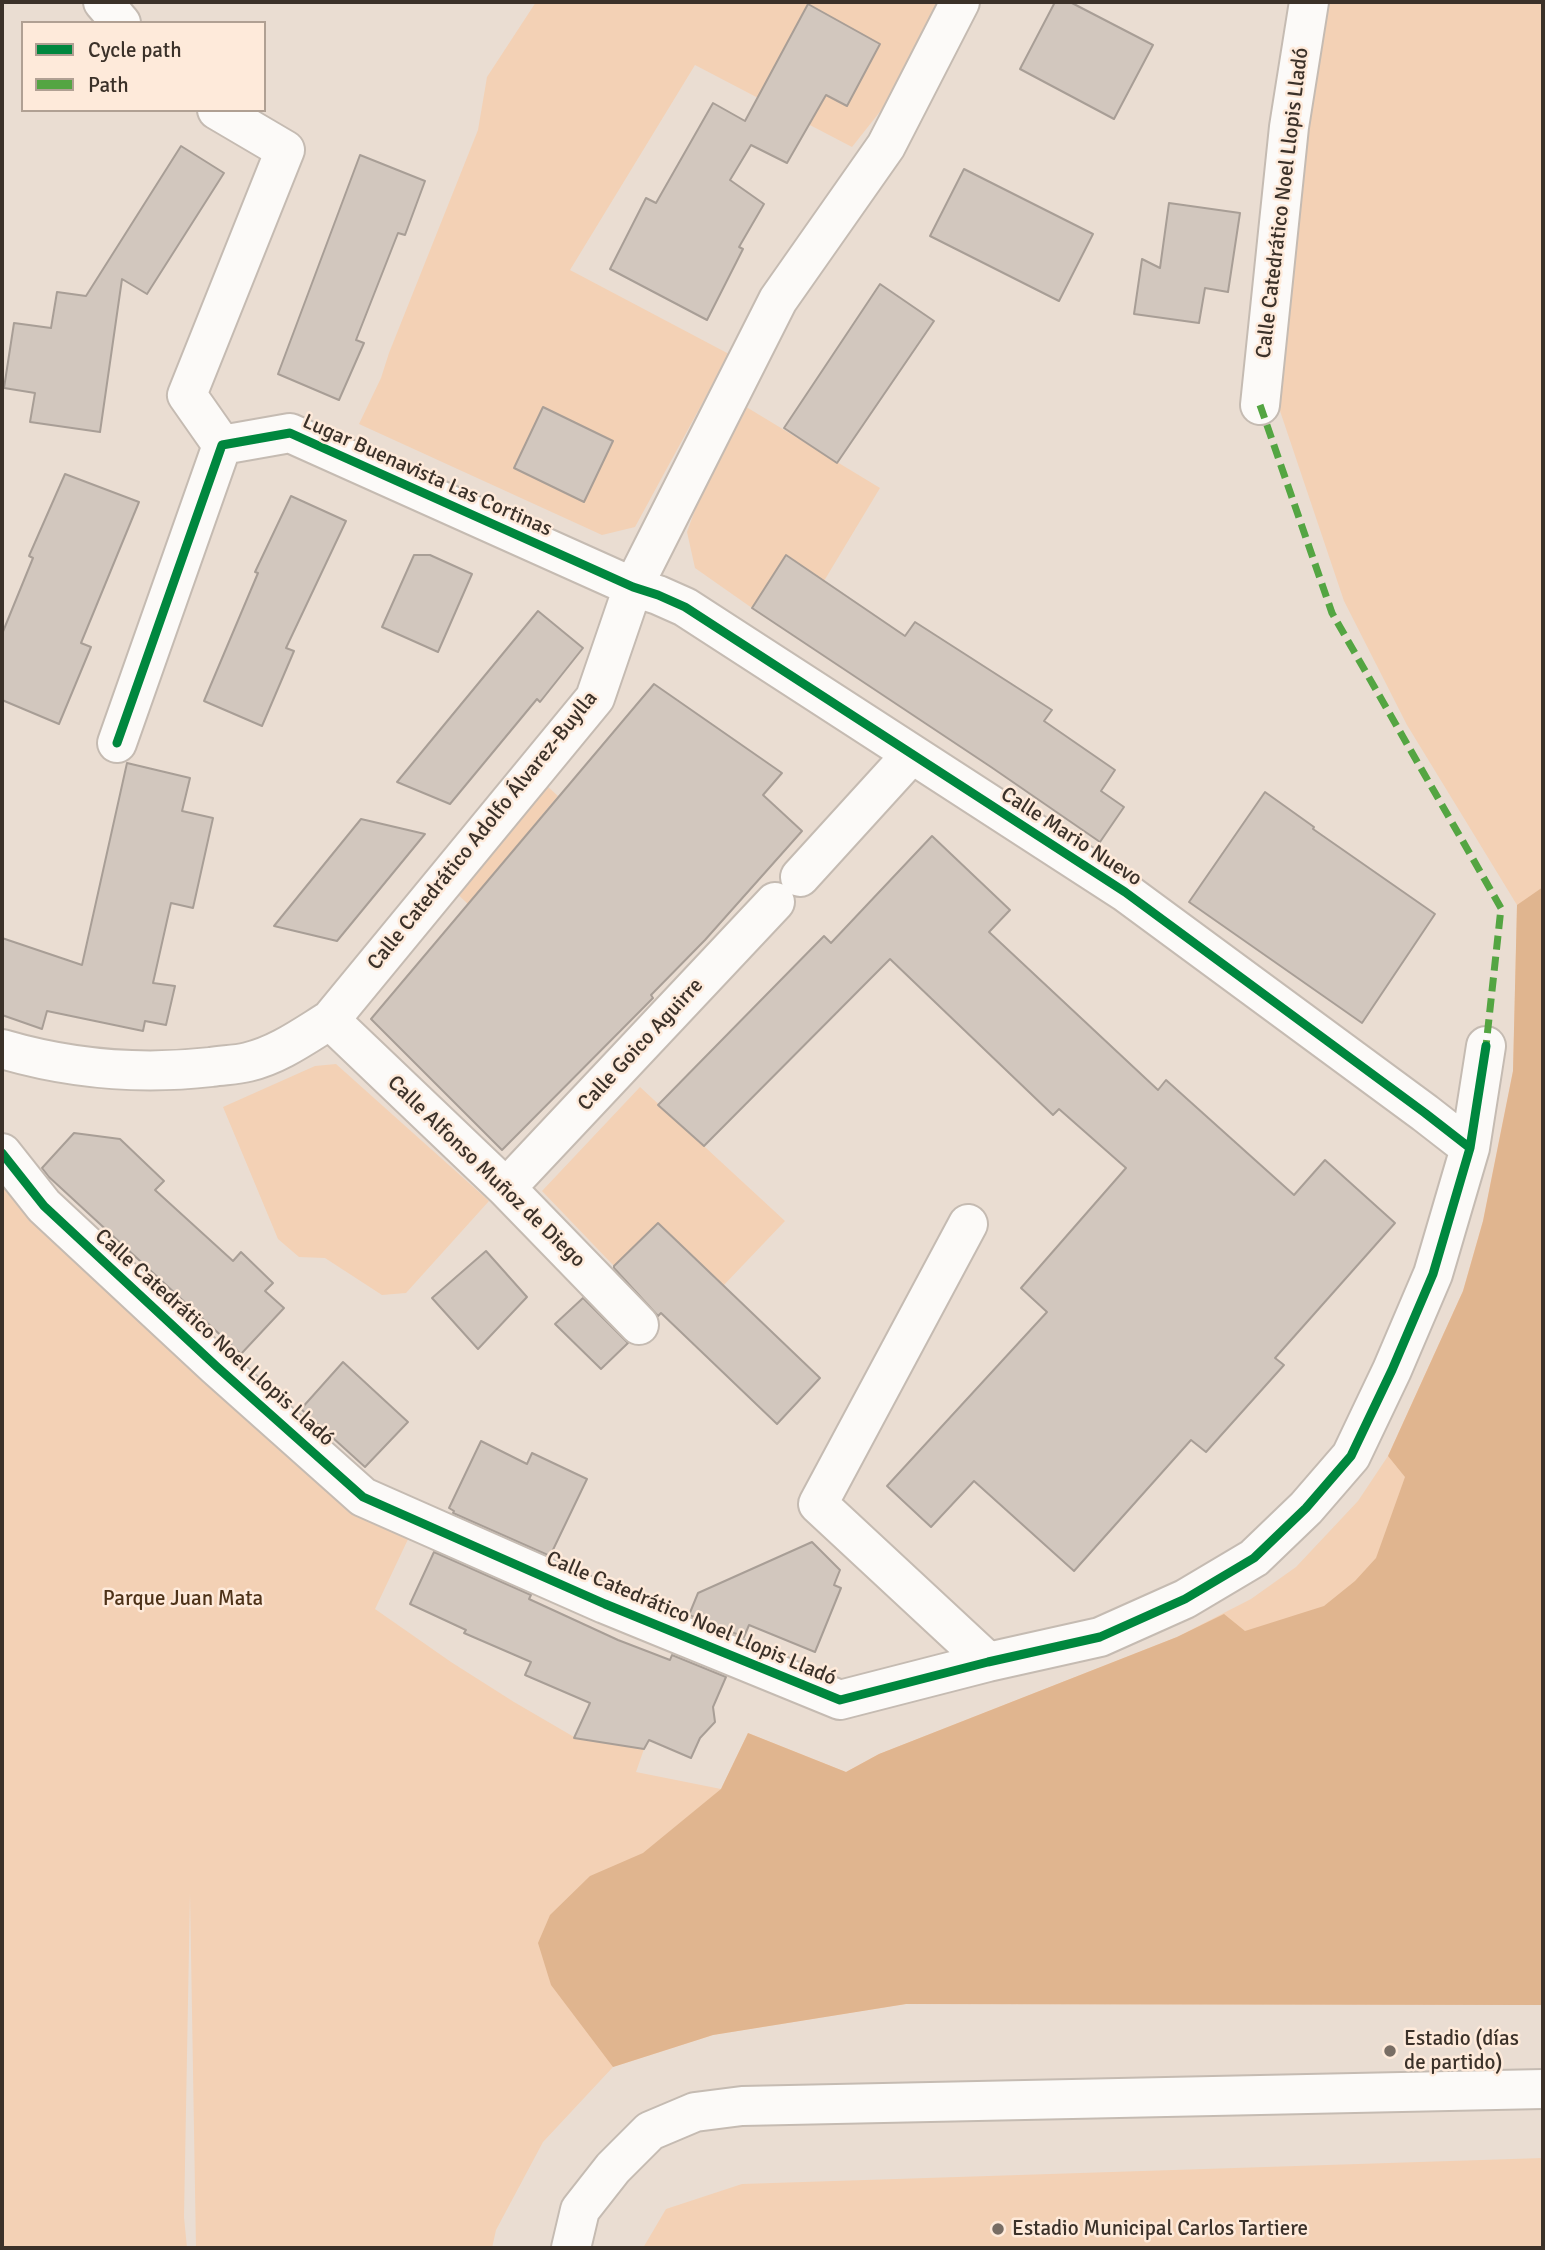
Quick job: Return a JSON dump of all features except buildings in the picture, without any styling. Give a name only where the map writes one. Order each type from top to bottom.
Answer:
[{"type":"street","points":[[103,2],[119,21]]},
{"type":"street","name":"Calle Catedrático Adolfo Álvarez-Buylla","points":[[2,1049],[61,1063],[107,1070],[178,1071],[248,1062],[289,1046],[330,1020],[595,698],[633,587],[778,300],[886,146],[960,2]]},
{"type":"street","name":"Calle Catedrático Noel Llopis Lladó","points":[[1260,405],[1289,127],[1309,2]]},
{"type":"street","points":[[117,743],[222,445],[187,395],[285,150],[220,112]]},
{"type":"street","name":"Lugar Buenavista Las Cortinas","points":[[222,445],[290,433],[633,587]]},
{"type":"street","name":"Calle Mario Nuevo","points":[[633,587],[685,607],[1125,892],[1470,1148]]},
{"type":"street","name":"Calle Goico Aguirre","points":[[506,1188],[912,754]]},
{"type":"street","name":"Calle Alfonso Muñoz de Diego","points":[[330,1020],[506,1188],[639,1325]]},
{"type":"street","name":"Calle Catedrático Noel Llopis Lladó","points":[[2,1153],[44,1206],[216,1366],[363,1497],[605,1604],[840,1700],[1100,1637],[1185,1600],[1254,1558],[1306,1508],[1351,1456],[1433,1274],[1470,1148],[1486,1046]]},
{"type":"street","points":[[968,1224],[818,1504],[988,1662]]},
{"type":"street","points":[[571,2248],[580,2210],[614,2168],[650,2131],[695,2112],[742,2106],[1543,2088]]},
{"type":"green space","points":[[536,2],[939,2],[890,99],[852,147],[695,65],[570,270],[729,354],[635,527],[602,535],[359,424],[381,378],[478,130],[487,77]]},
{"type":"green space","name":"Parque Juan Mata","points":[[1326,2],[1543,2],[1543,2005],[906,2004],[713,2035],[613,2067],[543,2142],[496,2230],[492,2248],[196,2248],[190,1893],[184,2217],[187,2248],[2,2248],[2,1180],[410,1535],[375,1609],[451,1662],[574,1737],[644,1749],[636,1772],[721,1789],[748,1733],[846,1772],[879,1754],[1177,1637],[1251,1599],[1296,1567],[1358,1501],[1388,1456],[1463,1291],[1483,1221],[1513,1071],[1517,905],[1407,725],[1344,601],[1276,399],[1292,206]]},
{"type":"green space","points":[[743,405],[880,488],[824,581],[786,555],[752,608],[695,568],[687,532],[699,499]]},
{"type":"green space","points":[[546,785],[558,796],[468,904],[454,891]]},
{"type":"green space","points":[[336,1064],[489,1201],[406,1293],[382,1295],[325,1258],[299,1257],[278,1239],[223,1107],[315,1066]]},
{"type":"green space","points":[[640,1087],[785,1221],[723,1286],[658,1224],[614,1266],[542,1191]]},
{"type":"green space","points":[[1543,2158],[1543,2248],[643,2248],[666,2209],[742,2184]]},
{"type":"shaded area","points":[[1543,887],[1543,2005],[906,2004],[713,2035],[613,2067],[551,1985],[538,1943],[550,1915],[590,1876],[643,1853],[721,1789],[748,1733],[846,1772],[879,1754],[1177,1637],[1224,1614],[1245,1631],[1324,1606],[1355,1581],[1376,1558],[1405,1477],[1388,1456],[1463,1291],[1483,1221],[1513,1071],[1517,905]]},
{"type":"marked path","points":[[1260,405],[1332,613],[1501,908],[1486,1046]]},
{"type":"cycle path","points":[[117,743],[222,445],[290,433],[633,587],[685,607],[1125,892],[1470,1148]]},
{"type":"cycle path","points":[[2,1153],[44,1206],[216,1366],[363,1497],[605,1604],[840,1700],[1100,1637],[1185,1599],[1254,1558],[1306,1508],[1351,1456],[1433,1274],[1470,1148],[1486,1046]]},
{"type":"place","name":"Estadio (días de partido)","points":[[1390,2051]]},
{"type":"place","name":"Estadio Municipal Carlos Tartiere","points":[[998,2229]]}]
